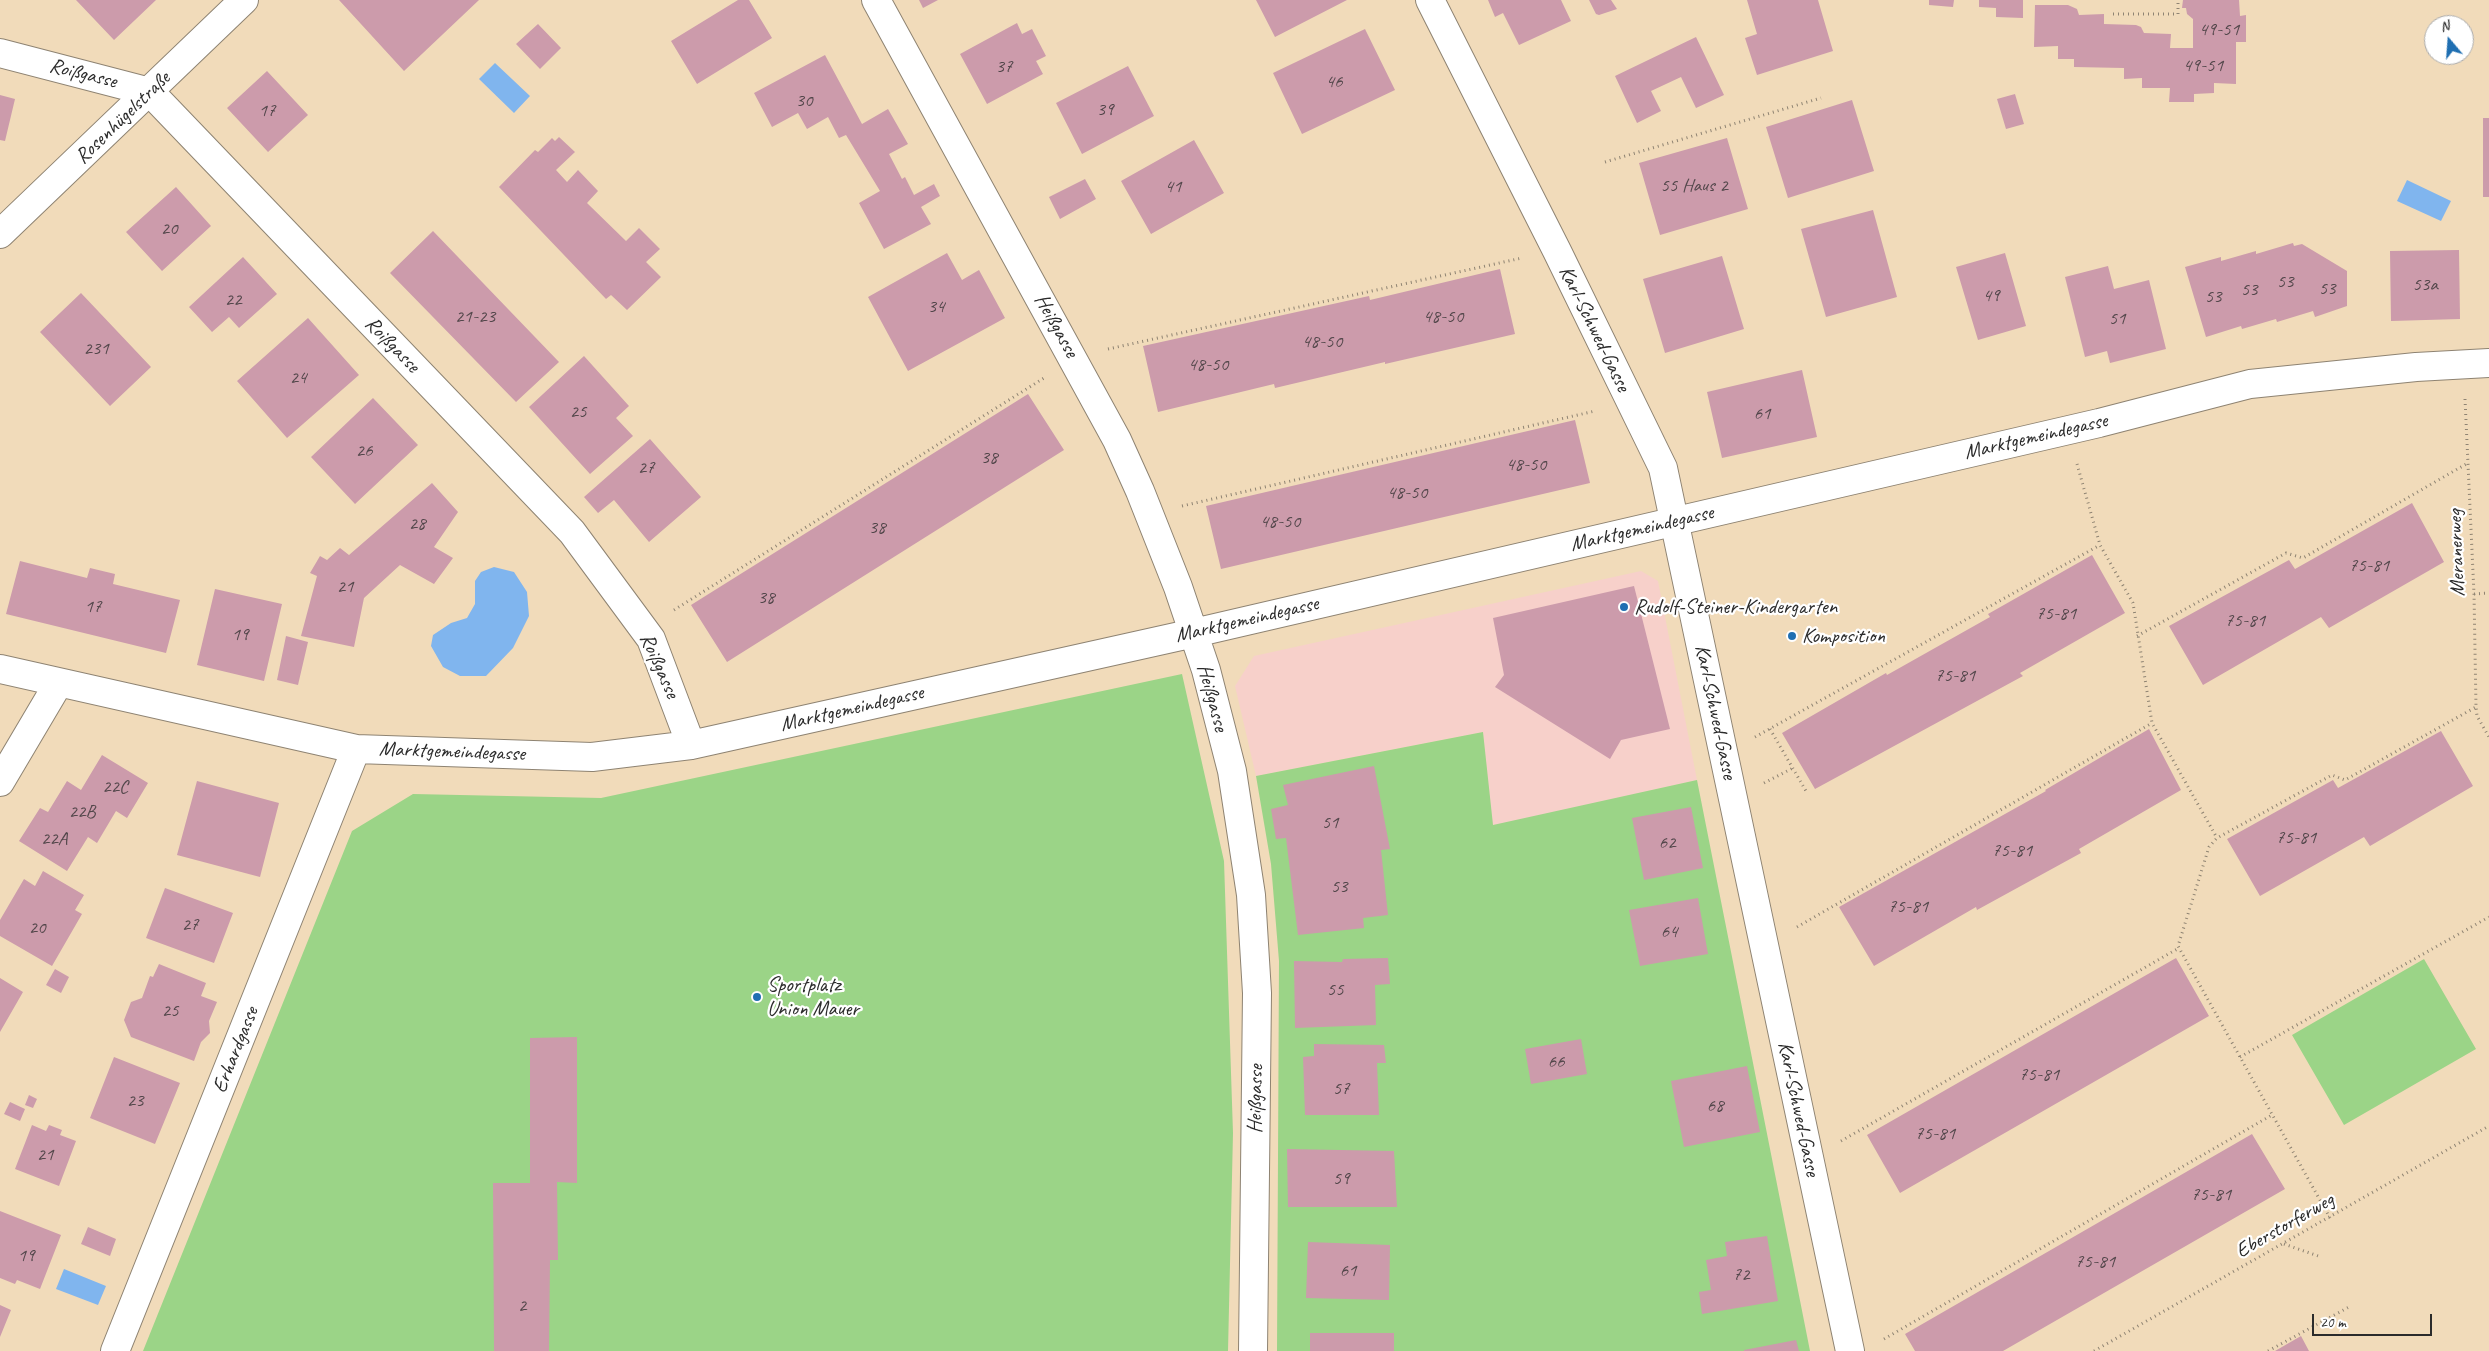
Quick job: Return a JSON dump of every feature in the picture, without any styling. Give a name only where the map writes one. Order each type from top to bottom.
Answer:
[{"type":"street","name":"Rosenhügelstraße","points":[[0,234],[244,0]]},
{"type":"street","name":"Heißgasse","points":[[876,0],[1117,440],[1148,513],[1194,633],[1232,771],[1251,896],[1257,993],[1254,1351]]},
{"type":"street","name":"Karl-Schwed-Gasse","points":[[1430,0],[1557,251],[1663,468],[1850,1351]]},
{"type":"street","name":"Roißgasse","points":[[0,53],[150,92],[572,532],[651,639],[691,745]]},
{"type":"street","name":"Marktgemeindegasse","points":[[0,669],[58,684],[356,749],[592,757],[691,745],[1194,633],[2068,430],[2250,384],[2476,364]]},
{"type":"street","points":[[0,782],[58,684]]},
{"type":"street","name":"Erhardgasse","points":[[115,1351],[356,749]]},
{"type":"path","points":[[2113,14],[2178,14],[2178,0]]},
{"type":"path","points":[[1605,162],[1821,98]]},
{"type":"path","points":[[644,629],[1074,359],[1097,351],[1557,251]]},
{"type":"path","name":"Meranerweg","points":[[2476,364],[2468,463],[2474,594],[2476,707],[2477,716],[2489,737]]},
{"type":"path","points":[[1148,513],[1630,403]]},
{"type":"path","points":[[2068,430],[2100,545],[2133,603],[2152,723],[2217,838]]},
{"type":"path","points":[[2137,636],[2286,553],[2303,558],[2468,463]]},
{"type":"path","points":[[1724,755],[2100,545]]},
{"type":"path","points":[[2474,594],[2489,593]]},
{"type":"path","points":[[1809,1160],[2179,948],[2210,847],[2217,838],[2332,775],[2345,780],[2476,707]]},
{"type":"path","points":[[1764,946],[2152,723]]},
{"type":"path","points":[[1770,729],[1806,791]]},
{"type":"path","points":[[2240,1057],[2489,917]]},
{"type":"path","points":[[2179,948],[2330,1218]]},
{"type":"path","points":[[1881,1341],[2272,1115]]},
{"type":"path","name":"Eberstorferweg","points":[[2094,1351],[2489,1126]]},
{"type":"path","points":[[2284,1244],[2321,1256]]},
{"type":"path","points":[[2268,1351],[2349,1307]]},
{"type":"shaded area","points":[[1641,571],[1658,581],[1697,780],[1492,826],[1483,732],[1256,776],[1235,686],[1254,656]]},
{"type":"green space","name":"Sportplatz Union Mauer","points":[[1182,674],[1224,861],[1233,1133],[1228,1351],[143,1351],[352,831],[413,794],[601,798]]},
{"type":"green space","points":[[1483,732],[1493,825],[1697,780],[1810,1351],[1277,1351],[1279,961],[1271,864],[1256,776]]},
{"type":"green space","points":[[2424,959],[2476,1049],[2344,1125],[2292,1035]]},
{"type":"water","points":[[495,63],[530,96],[514,113],[479,79]]},
{"type":"water","points":[[2407,180],[2451,201],[2441,221],[2397,201]]},
{"type":"water","points":[[494,567],[514,572],[527,592],[529,616],[513,648],[486,676],[460,676],[443,667],[431,646],[433,635],[451,623],[467,618],[475,604],[475,581],[481,572]]},
{"type":"water","points":[[64,1269],[106,1286],[98,1305],[56,1289]]},
{"type":"building","points":[[76,0],[156,0],[114,40]]},
{"type":"building","points":[[339,0],[479,0],[404,71]]},
{"type":"building","points":[[738,0],[749,0],[772,38],[697,84],[671,41]]},
{"type":"building","points":[[919,0],[938,0],[923,8]]},
{"type":"building","points":[[1256,0],[1347,0],[1275,37]]},
{"type":"building","points":[[1488,0],[1561,0],[1571,21],[1519,45],[1503,13],[1495,17]]},
{"type":"building","points":[[1589,0],[1611,0],[1617,9],[1599,15],[1596,14]]},
{"type":"building","points":[[1747,0],[1818,0],[1833,51],[1757,75],[1745,38],[1757,34]]},
{"type":"building","points":[[1929,0],[1954,0],[1953,7],[1929,5]]},
{"type":"building","points":[[1979,0],[2023,0],[2023,18],[1996,17],[1996,8],[1979,7]]},
{"type":"building","points":[[2183,0],[2239,0],[2240,16],[2246,15],[2246,42],[2236,42],[2236,84],[2214,83],[2214,93],[2194,94],[2194,102],[2169,102],[2170,88],[2142,88],[2142,78],[2124,79],[2124,68],[2074,67],[2074,59],[2058,59],[2058,46],[2034,47],[2035,5],[2068,5],[2077,9],[2079,15],[2104,14],[2104,24],[2136,25],[2141,27],[2144,33],[2171,34],[2170,48],[2193,48],[2193,19],[2187,14],[2186,8],[2182,8]]},
{"type":"building","points":[[1017,23],[1022,34],[1032,29],[1046,56],[1036,61],[1043,74],[987,104],[960,54]]},
{"type":"building","points":[[538,24],[561,48],[540,69],[516,44]]},
{"type":"building","points":[[1365,29],[1395,90],[1302,134],[1273,73]]},
{"type":"building","points":[[1696,37],[1724,95],[1696,108],[1681,77],[1651,91],[1661,111],[1637,123],[1615,76]]},
{"type":"building","points":[[825,55],[862,124],[888,109],[908,144],[889,154],[902,179],[905,177],[914,195],[934,184],[940,196],[921,207],[931,224],[884,249],[859,203],[880,191],[846,135],[839,138],[828,117],[807,129],[798,113],[772,127],[754,93]]},
{"type":"building","points":[[1128,66],[1154,116],[1082,154],[1056,103]]},
{"type":"building","points":[[267,71],[308,115],[268,152],[227,108]]},
{"type":"building","points":[[2015,94],[2024,124],[2006,129],[1997,99]]},
{"type":"building","points":[[0,95],[15,99],[5,141],[0,140]]},
{"type":"building","points":[[1852,100],[1874,171],[1788,198],[1766,127]]},
{"type":"building","points":[[2483,118],[2489,118],[2489,197],[2483,197]]},
{"type":"building","points":[[559,137],[575,152],[556,170],[567,182],[578,170],[598,191],[587,203],[626,241],[639,228],[660,249],[646,262],[661,277],[627,310],[611,295],[606,299],[499,187],[535,150],[538,152],[552,138],[555,141]]},
{"type":"building","points":[[1727,138],[1748,209],[1660,235],[1639,163]]},
{"type":"building","points":[[1194,140],[1224,193],[1151,234],[1121,181]]},
{"type":"building","points":[[1085,179],[1096,199],[1060,219],[1049,197]]},
{"type":"building","points":[[176,187],[211,226],[162,271],[126,232]]},
{"type":"building","points":[[1873,210],[1897,297],[1826,317],[1801,229]]},
{"type":"building","points":[[433,231],[559,362],[516,402],[390,273]]},
{"type":"building","points":[[2293,243],[2294,246],[2302,244],[2347,271],[2347,306],[2315,317],[2313,311],[2277,322],[2276,319],[2242,329],[2241,326],[2206,337],[2185,267],[2221,257],[2221,261],[2256,251],[2256,254]]},
{"type":"building","points":[[2459,250],[2460,319],[2391,321],[2390,251]]},
{"type":"building","points":[[947,253],[962,280],[979,270],[1005,318],[908,371],[868,297]]},
{"type":"building","points":[[2005,253],[2026,326],[1978,340],[1956,267]]},
{"type":"building","points":[[1722,256],[1744,329],[1665,353],[1643,279]]},
{"type":"building","points":[[243,257],[277,294],[239,328],[229,317],[212,332],[189,307]]},
{"type":"building","points":[[2108,266],[2114,289],[2149,280],[2166,349],[2110,363],[2107,351],[2085,357],[2065,277]]},
{"type":"building","points":[[1500,269],[1515,334],[1275,388],[1274,384],[1158,412],[1143,346],[1369,296],[1370,300]]},
{"type":"building","points":[[81,293],[151,367],[110,406],[40,332]]},
{"type":"building","points":[[308,318],[359,375],[287,438],[237,381]]},
{"type":"building","points":[[584,356],[629,406],[616,418],[633,436],[590,474],[529,407]]},
{"type":"building","points":[[1802,370],[1817,437],[1722,458],[1707,392]]},
{"type":"building","points":[[1028,394],[1064,450],[727,662],[691,605]]},
{"type":"building","points":[[373,398],[418,445],[355,504],[311,457]]},
{"type":"building","points":[[1575,420],[1590,483],[1221,569],[1206,506]]},
{"type":"building","points":[[650,439],[701,497],[649,542],[614,500],[598,513],[584,497]]},
{"type":"building","points":[[432,483],[458,512],[434,547],[453,558],[434,584],[400,565],[364,598],[354,647],[301,636],[317,576],[310,573],[320,556],[327,560],[340,548],[349,555]]},
{"type":"building","points":[[2412,503],[2444,562],[2329,628],[2321,617],[2203,685],[2169,626],[2289,560],[2295,569]]},
{"type":"building","points":[[2092,555],[2125,613],[2020,673],[2023,676],[1815,789],[1782,733],[1886,673],[1887,675],[1990,617],[1988,614]]},
{"type":"building","points":[[20,561],[87,578],[90,568],[115,574],[113,584],[180,600],[166,653],[6,614]]},
{"type":"building","points":[[1634,586],[1670,729],[1621,740],[1610,759],[1495,687],[1504,675],[1493,618]]},
{"type":"building","points":[[215,589],[282,604],[264,681],[197,665]]},
{"type":"building","points":[[286,636],[308,642],[298,685],[277,680]]},
{"type":"building","points":[[2149,729],[2181,790],[2079,849],[2081,853],[1977,910],[1976,907],[1874,966],[1839,907],[2046,791]]},
{"type":"building","points":[[2441,731],[2473,786],[2370,846],[2364,837],[2260,896],[2227,839],[2333,780],[2338,788]]},
{"type":"building","points":[[102,755],[148,783],[127,818],[116,811],[97,843],[88,837],[67,871],[19,841],[40,808],[48,812],[67,781],[81,790]]},
{"type":"building","points":[[1374,766],[1390,849],[1381,850],[1388,915],[1363,918],[1364,928],[1298,935],[1286,838],[1276,839],[1271,809],[1288,805],[1283,785]]},
{"type":"building","points":[[197,781],[279,803],[260,877],[177,855]]},
{"type":"building","points":[[1691,807],[1703,868],[1644,880],[1632,818]]},
{"type":"building","points":[[43,871],[84,895],[75,910],[82,914],[52,966],[0,936],[0,920],[24,879],[35,886]]},
{"type":"building","points":[[165,888],[233,913],[214,963],[146,938]]},
{"type":"building","points":[[1698,898],[1708,954],[1640,966],[1629,910]]},
{"type":"building","points":[[1388,958],[1390,984],[1375,985],[1376,1025],[1295,1028],[1294,961],[1342,962],[1343,959]]},
{"type":"building","points":[[2176,958],[2209,1016],[1900,1193],[1867,1135]]},
{"type":"building","points":[[159,964],[206,983],[201,996],[217,1002],[209,1021],[210,1033],[201,1042],[194,1061],[131,1037],[124,1020],[131,1002],[142,998],[150,976],[153,977]]},
{"type":"building","points":[[55,969],[69,977],[61,993],[46,985]]},
{"type":"building","points":[[0,978],[23,992],[0,1032]]},
{"type":"building","points":[[577,1037],[577,1183],[557,1182],[558,1260],[550,1260],[549,1351],[494,1351],[493,1183],[530,1183],[530,1038]]},
{"type":"building","points":[[1581,1039],[1587,1074],[1531,1084],[1525,1049]]},
{"type":"building","points":[[1314,1044],[1384,1045],[1386,1063],[1377,1063],[1379,1115],[1305,1115],[1303,1057],[1314,1056]]},
{"type":"building","points":[[114,1057],[180,1083],[155,1144],[90,1118]]},
{"type":"building","points":[[1747,1066],[1760,1132],[1684,1147],[1671,1081]]},
{"type":"building","points":[[29,1095],[37,1099],[33,1108],[25,1105]]},
{"type":"building","points":[[10,1102],[25,1109],[20,1121],[4,1114]]},
{"type":"building","points":[[32,1125],[46,1131],[49,1125],[62,1130],[60,1135],[76,1141],[59,1186],[15,1169]]},
{"type":"building","points":[[2252,1134],[2285,1189],[2003,1351],[1915,1351],[1905,1334]]},
{"type":"building","points":[[1287,1149],[1394,1151],[1397,1207],[1288,1207]]},
{"type":"building","points":[[0,1211],[61,1235],[40,1289],[17,1280],[15,1284],[0,1278]]},
{"type":"building","points":[[88,1227],[116,1239],[110,1256],[81,1244]]},
{"type":"building","points":[[1767,1236],[1778,1301],[1702,1314],[1699,1292],[1711,1290],[1706,1260],[1727,1256],[1725,1242]]},
{"type":"building","points":[[1308,1242],[1390,1245],[1389,1300],[1306,1298]]},
{"type":"building","points":[[0,1305],[11,1310],[0,1337]]},
{"type":"building","points":[[1310,1333],[1394,1333],[1394,1351],[1310,1351]]},
{"type":"building","points":[[2301,1336],[2309,1351],[2275,1351]]},
{"type":"building","points":[[1796,1340],[1799,1351],[1744,1351],[1744,1350]]},
{"type":"place","name":"Rudolf-Steiner-Kindergarten","points":[[1624,607]]},
{"type":"place","name":"Komposition","points":[[1792,636]]},
{"type":"place","name":"Sportplatz Union Mauer","points":[[757,997]]}]
